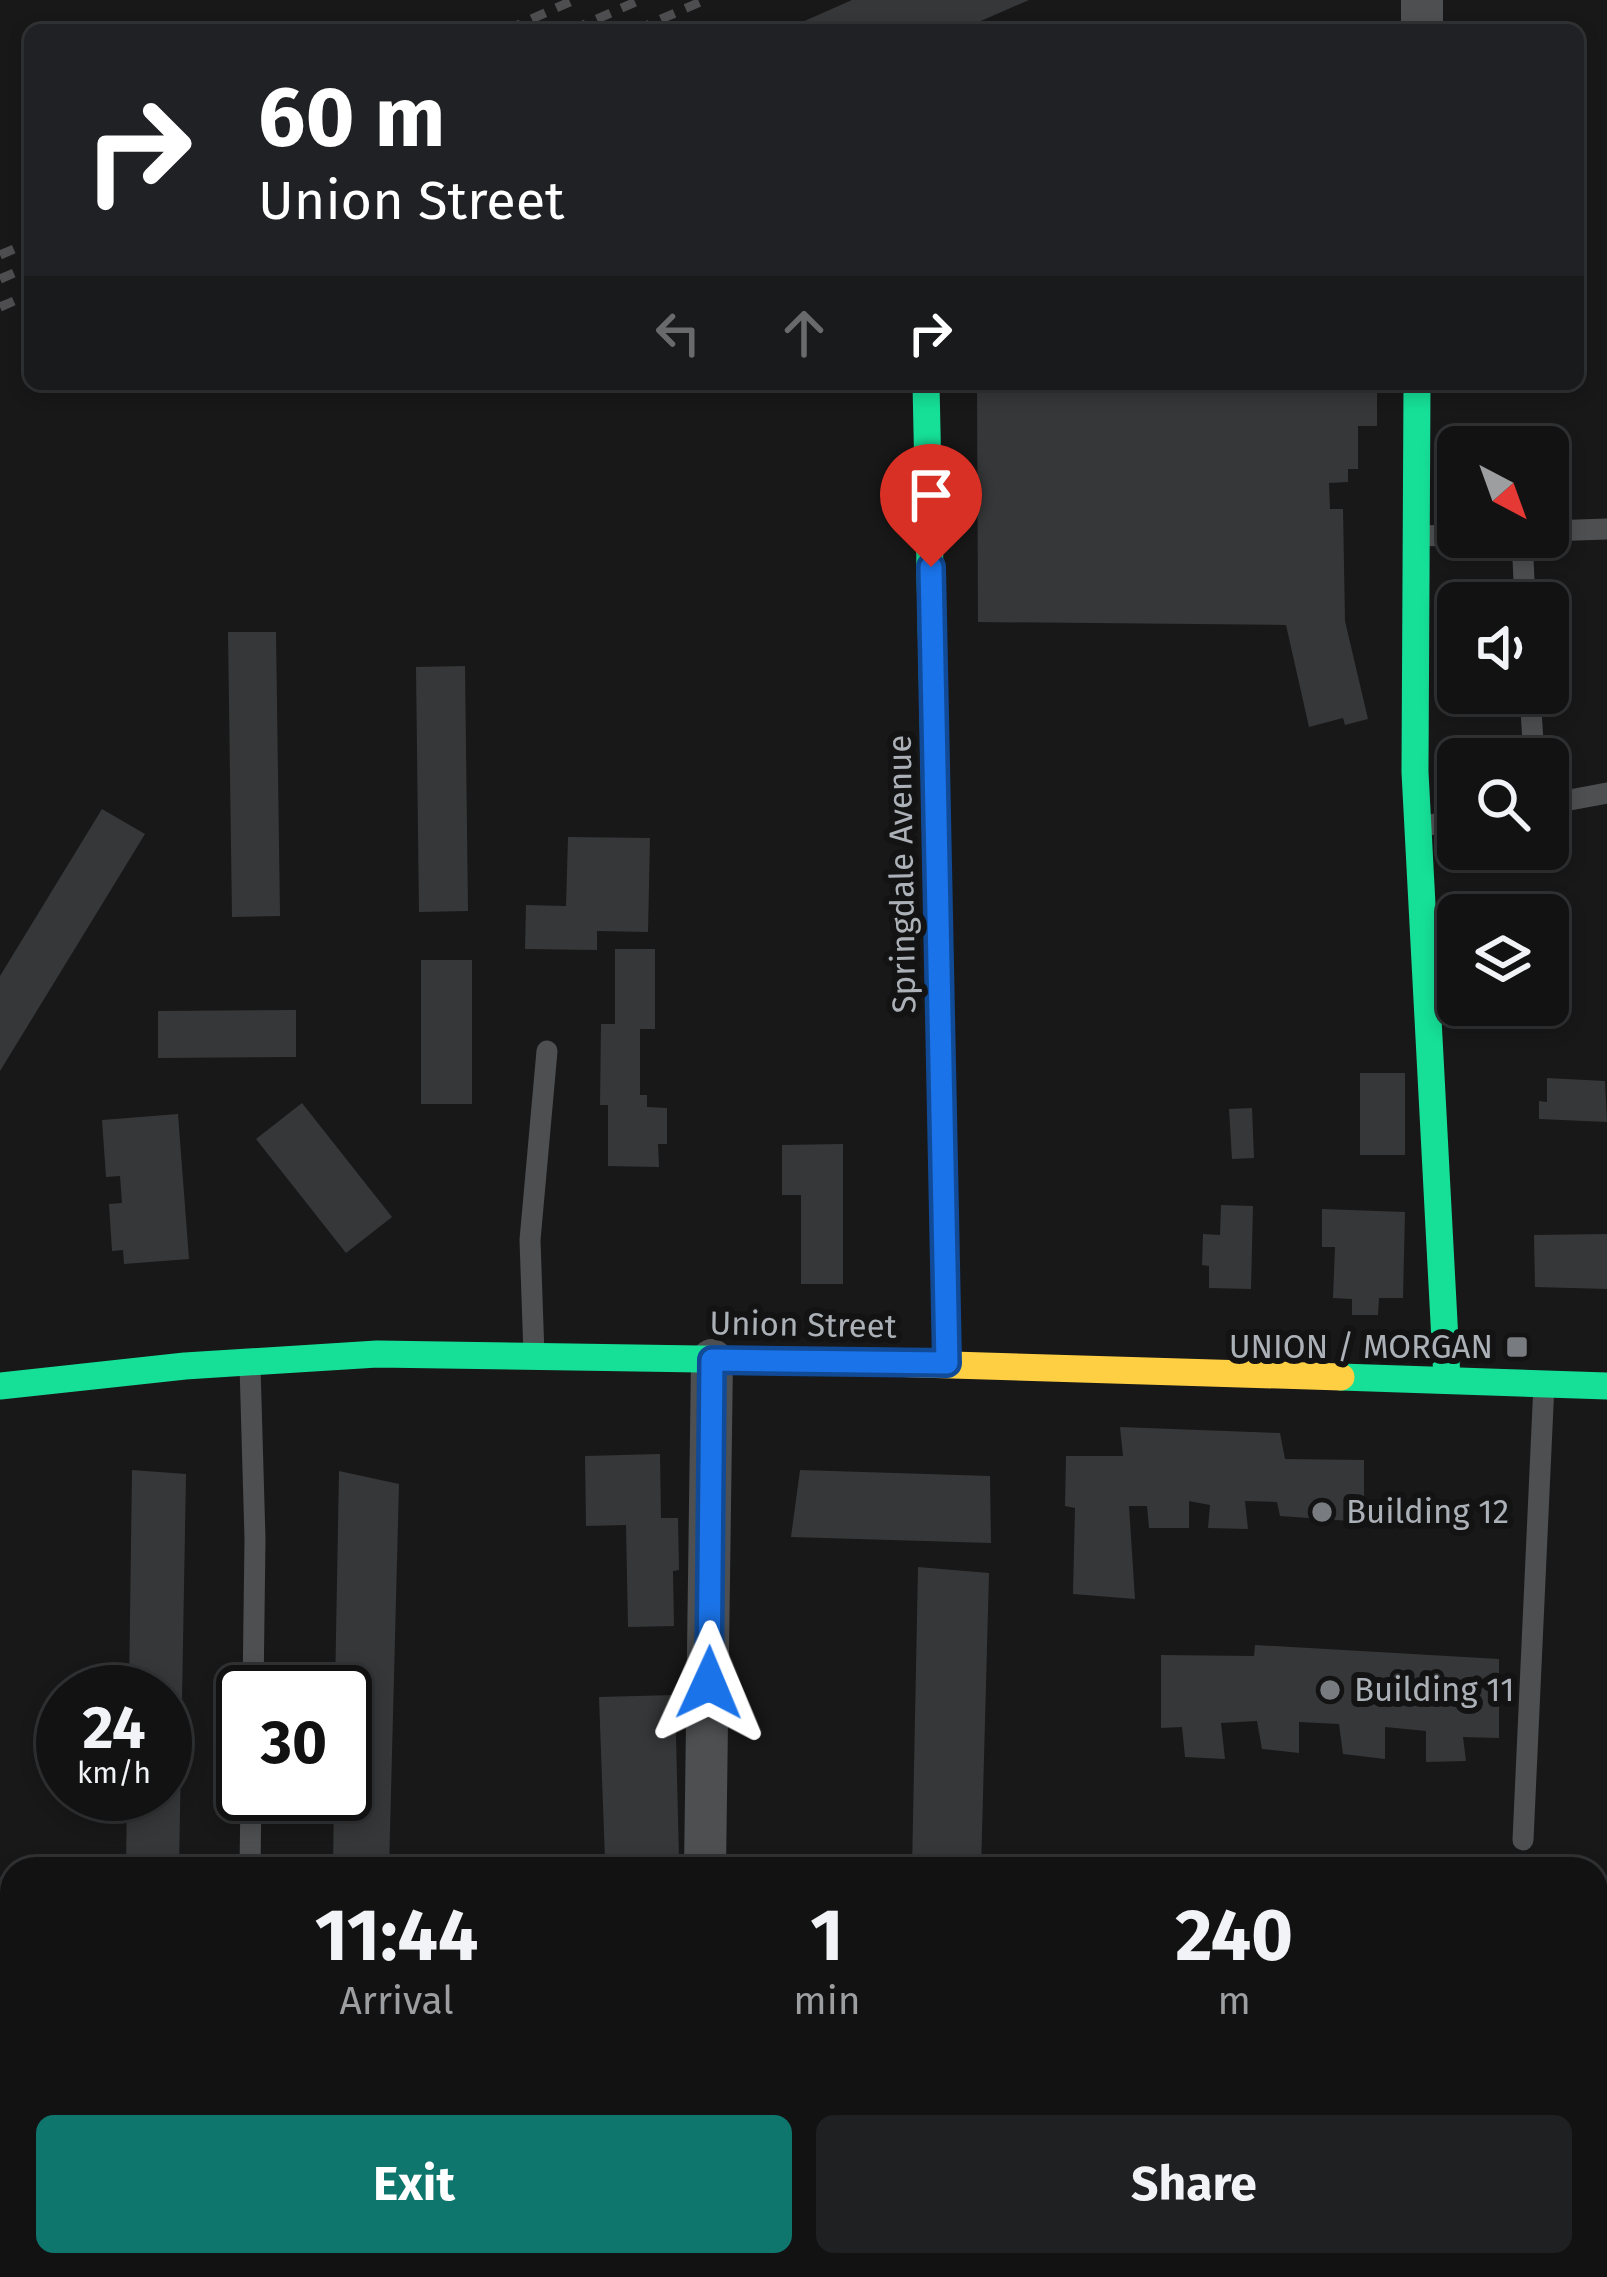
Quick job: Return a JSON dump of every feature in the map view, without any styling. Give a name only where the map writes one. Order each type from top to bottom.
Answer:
[{"type":"street","name":"Springdale Avenue","points":[[926,390],[947,1363]]},
{"type":"street","points":[[1417,390],[1418,827],[1447,1379]]},
{"type":"street","name":"Union Street","points":[[0,1386],[184,1366],[377,1354],[947,1363],[1607,1386]]},
{"type":"street","points":[[705,1857],[712,1360]]},
{"type":"lane","points":[[1569,530],[1607,529]]},
{"type":"lane","points":[[1416,536],[1437,536]]},
{"type":"lane","points":[[1569,800],[1607,793]]},
{"type":"lane","points":[[1418,827],[1437,824]]},
{"type":"lane","points":[[535,1355],[530,1240],[547,1051]]},
{"type":"lane","points":[[250,1365],[253,1665]]},
{"type":"lane","points":[[1523,1840],[1544,1383]]},
{"type":"lane","points":[[250,1857],[251,1821]]},
{"type":"building","points":[[852,0],[1029,0],[974,24],[800,23]]},
{"type":"building","points":[[977,390],[1377,390],[1377,426],[1358,426],[1358,469],[1348,469],[1348,482],[1329,483],[1330,509],[1343,509],[1345,621],[1368,719],[1345,725],[1343,718],[1309,727],[1286,625],[978,622]]},
{"type":"building","points":[[228,632],[276,632],[280,916],[232,917]]},
{"type":"building","points":[[465,666],[468,911],[419,912],[416,667]]},
{"type":"building","points":[[102,809],[145,834],[0,1071],[0,976]]},
{"type":"building","points":[[568,837],[650,838],[648,932],[597,931],[597,950],[525,949],[526,905],[566,906]]},
{"type":"building","points":[[615,949],[655,949],[655,1029],[640,1029],[640,1095],[647,1095],[647,1107],[667,1108],[667,1144],[658,1144],[659,1167],[608,1166],[608,1105],[600,1105],[601,1024],[615,1024]]},
{"type":"building","points":[[421,960],[472,960],[472,1104],[421,1104]]},
{"type":"building","points":[[296,1010],[296,1057],[158,1058],[158,1011]]},
{"type":"building","points":[[1360,1073],[1405,1073],[1405,1155],[1360,1155]]},
{"type":"building","points":[[1547,1078],[1605,1081],[1607,1122],[1539,1119],[1539,1101],[1547,1102]]},
{"type":"building","points":[[302,1103],[392,1217],[346,1253],[256,1139]]},
{"type":"building","points":[[1252,1108],[1254,1158],[1232,1159],[1229,1109]]},
{"type":"building","points":[[178,1114],[189,1259],[124,1264],[123,1250],[112,1251],[109,1204],[122,1203],[120,1176],[106,1177],[102,1120]]},
{"type":"building","points":[[843,1144],[843,1284],[801,1284],[801,1195],[782,1195],[782,1145]]},
{"type":"building","points":[[1221,1205],[1253,1206],[1251,1289],[1209,1288],[1209,1266],[1202,1265],[1203,1234],[1220,1235]]},
{"type":"building","points":[[1322,1209],[1405,1212],[1403,1298],[1379,1298],[1378,1315],[1352,1315],[1352,1299],[1333,1298],[1335,1247],[1322,1247]]},
{"type":"building","points":[[1607,1234],[1607,1289],[1535,1287],[1534,1235]]},
{"type":"building","name":"Building 12","points":[[1120,1427],[1280,1433],[1285,1459],[1364,1460],[1364,1522],[1280,1516],[1277,1502],[1245,1501],[1248,1529],[1208,1528],[1210,1505],[1189,1501],[1189,1528],[1149,1528],[1147,1506],[1129,1506],[1135,1599],[1073,1594],[1075,1508],[1065,1506],[1066,1456],[1123,1456]]},
{"type":"building","points":[[660,1454],[661,1518],[678,1518],[674,1626],[628,1627],[626,1525],[586,1526],[585,1456]]},
{"type":"building","points":[[132,1470],[186,1474],[183,1665],[129,1665]]},
{"type":"building","points":[[800,1470],[990,1476],[991,1543],[791,1537]]},
{"type":"building","points":[[339,1471],[399,1484],[389,1857],[333,1857],[334,1821],[372,1821],[372,1665],[335,1665]]},
{"type":"building","points":[[918,1567],[989,1573],[981,1857],[912,1857]]},
{"type":"building","name":"Building 11","points":[[1255,1645],[1499,1659],[1499,1738],[1463,1737],[1466,1761],[1426,1762],[1426,1731],[1385,1727],[1385,1759],[1343,1754],[1339,1724],[1299,1722],[1299,1753],[1262,1749],[1257,1721],[1221,1723],[1225,1759],[1185,1757],[1182,1727],[1161,1728],[1161,1655],[1254,1656]]},
{"type":"building","points":[[675,1695],[679,1857],[605,1857],[599,1697]]},
{"type":"building","points":[[127,1821],[180,1821],[179,1857],[126,1857]]},
{"type":"railway","points":[[520,24],[574,0]]},
{"type":"railway","points":[[586,24],[640,0]]},
{"type":"railway","points":[[650,24],[705,0]]},
{"type":"railway","points":[[0,255],[24,245]]},
{"type":"railway","points":[[0,279],[24,269]]},
{"type":"railway","points":[[0,307],[24,297]]},
{"type":"traffic: fast","points":[[926,390],[947,1363]]},
{"type":"traffic: fast","points":[[1417,390],[1415,772],[1447,1379]]},
{"type":"traffic: fast","points":[[0,1386],[185,1366],[377,1354],[820,1361]]},
{"type":"traffic: fast","points":[[1341,1377],[1607,1386]]},
{"type":"traffic: slow","points":[[820,1361],[1341,1377]]},
{"type":"place","name":"UNION / MORGAN","points":[[1517,1347]]},
{"type":"place","name":"Building 12","points":[[1322,1512]]},
{"type":"place","name":"Building 11","points":[[1330,1690]]},
{"type":"route","points":[[709,1683],[712,1360],[947,1363],[931,567]]}]
